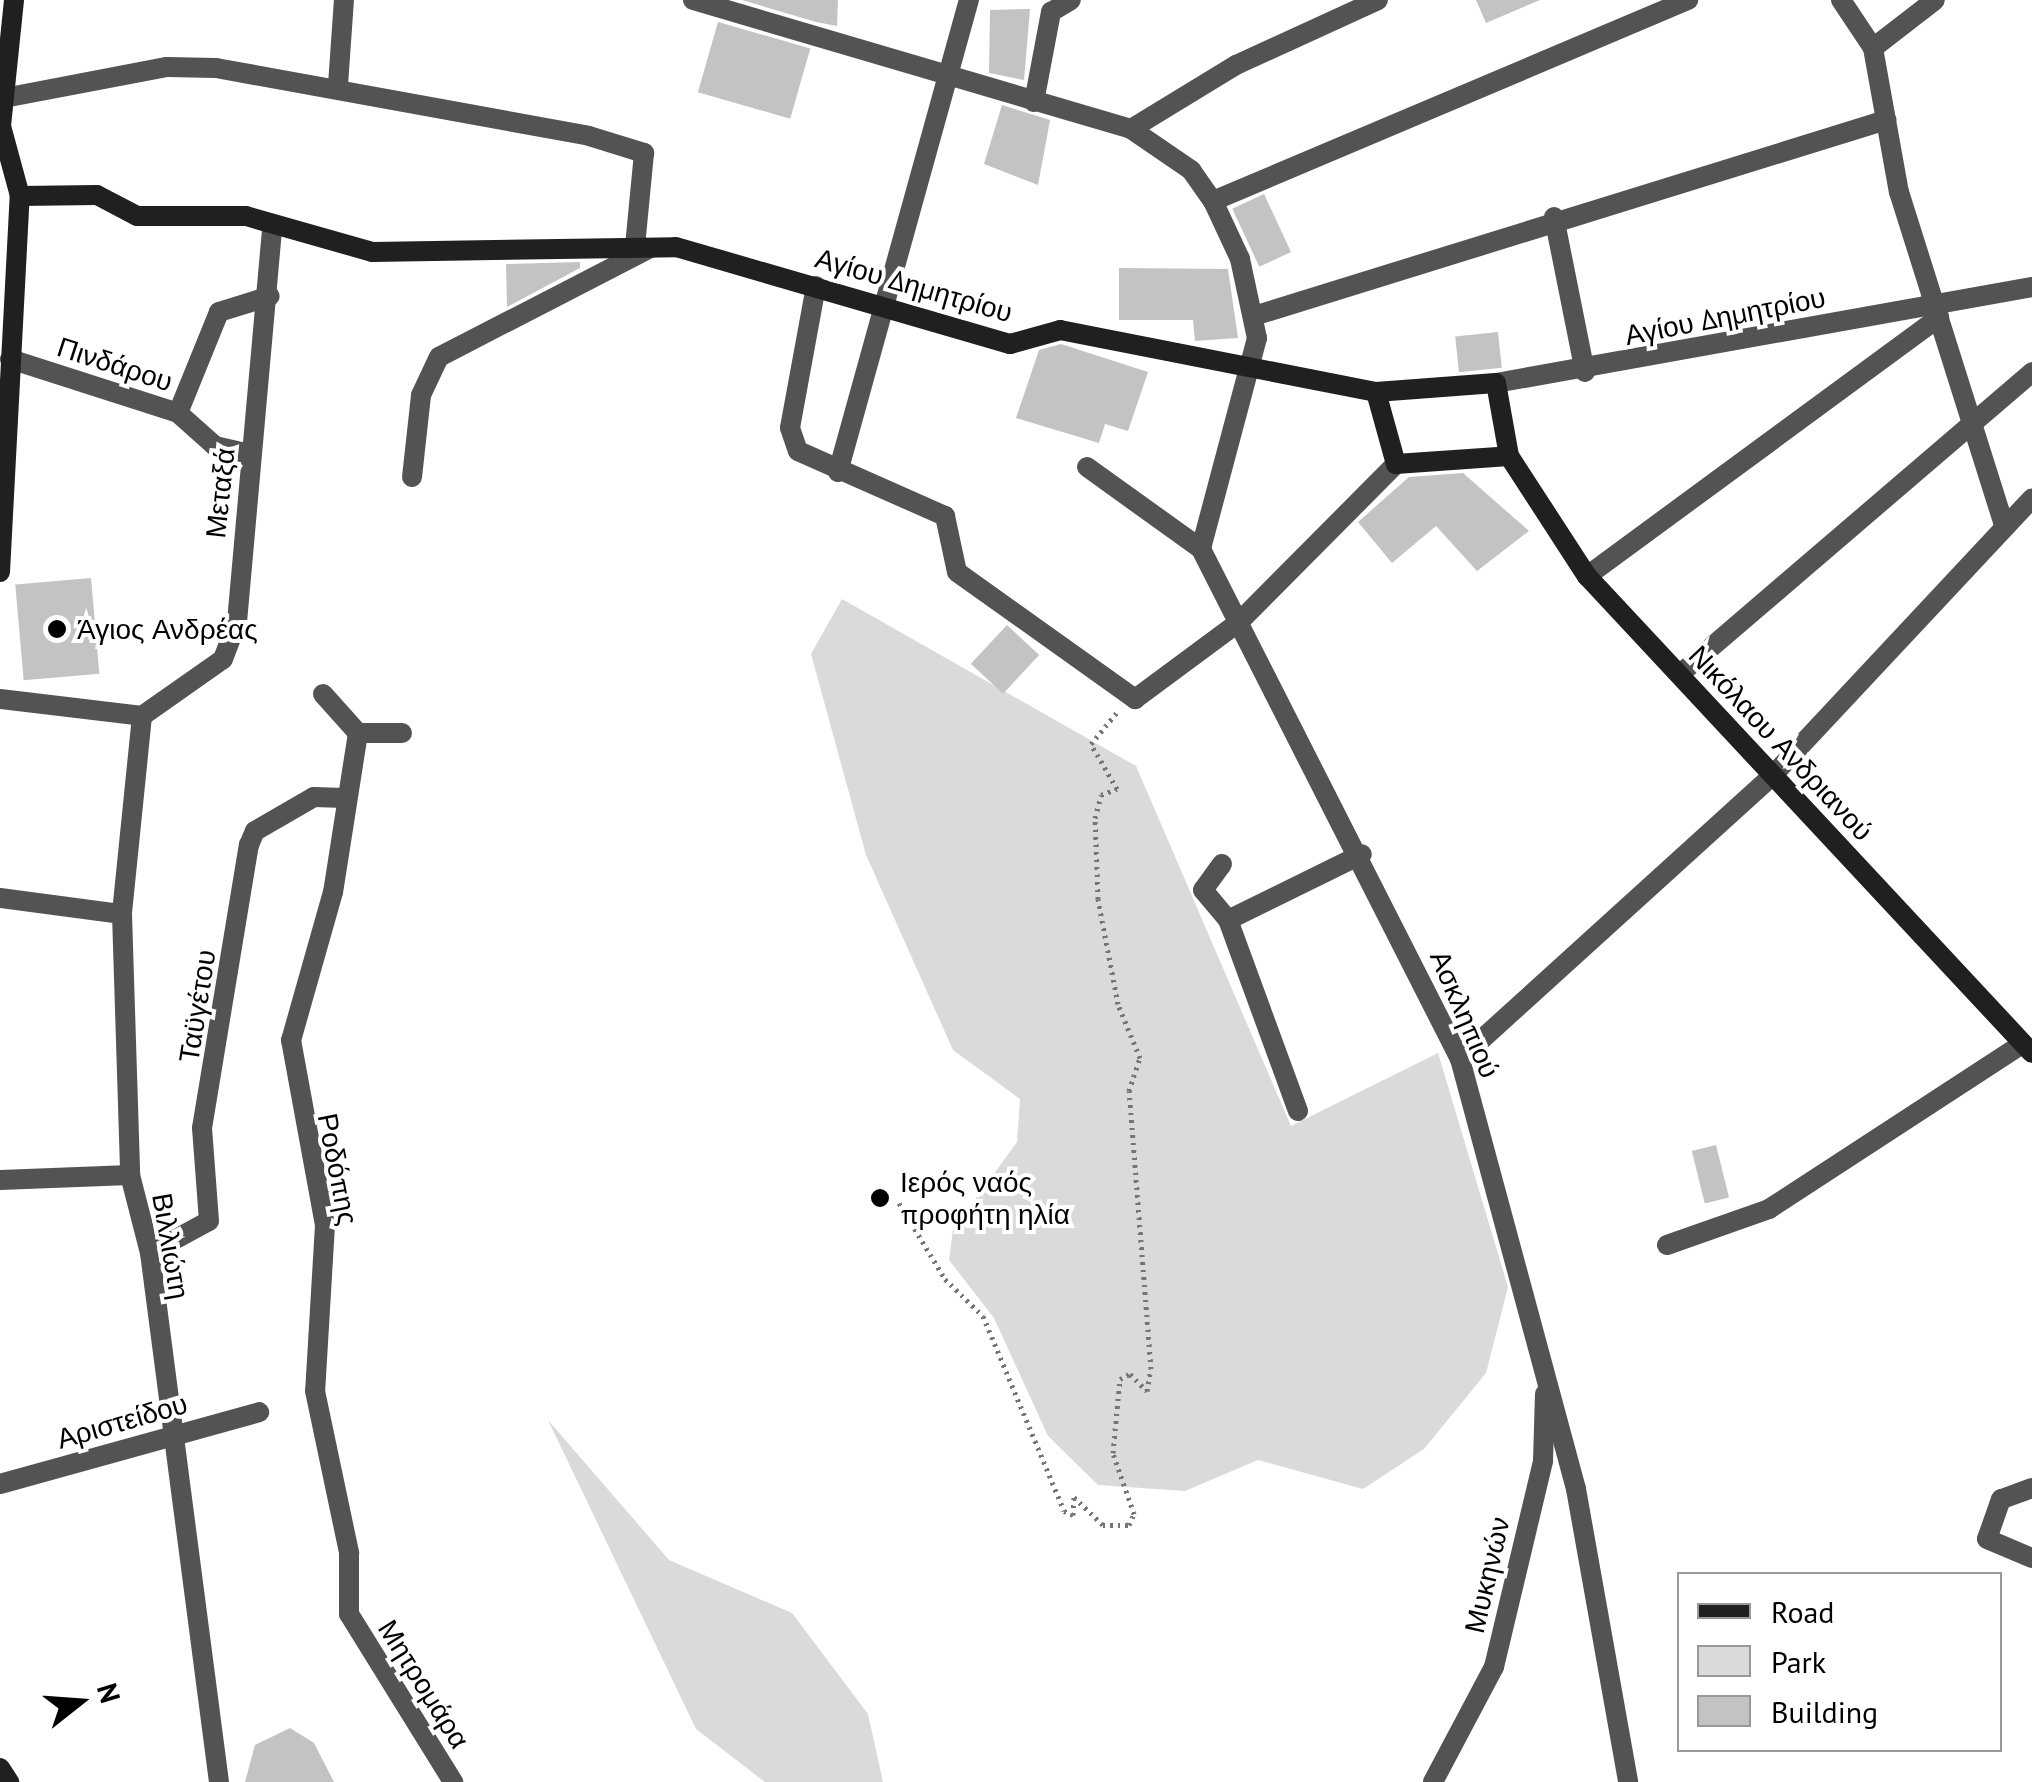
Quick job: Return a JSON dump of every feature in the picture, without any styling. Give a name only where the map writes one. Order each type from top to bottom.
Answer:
[{"type":"street","points":[[0,572],[10,359],[6,316],[8,244],[20,196],[0,126],[14,0]]},
{"type":"street","points":[[338,85],[344,0]]},
{"type":"street","points":[[692,0],[1130,129],[1191,170],[1213,201],[1257,316],[1251,366],[1201,550],[1087,467]]},
{"type":"street","points":[[838,472],[952,78],[969,0]]},
{"type":"street","points":[[1034,102],[1052,12],[1072,0]]},
{"type":"street","points":[[1130,129],[1236,65],[1378,0]]},
{"type":"street","points":[[1213,201],[1688,0]]},
{"type":"street","points":[[1841,0],[1873,48],[1886,120],[1937,310],[2004,526]]},
{"type":"street","points":[[1873,48],[1935,0]]},
{"type":"street","points":[[4,98],[167,67],[338,85],[644,153],[644,247],[439,357],[421,395],[412,477]]},
{"type":"street","points":[[1257,316],[1554,217],[1886,120]]},
{"type":"street","name":"Αγίου Δημητρίου","points":[[20,196],[98,195],[137,216],[246,216],[272,230],[372,252],[644,247],[816,286],[1010,344],[1060,330],[1376,392],[1585,372],[1937,310],[2032,288]]},
{"type":"street","points":[[1554,217],[1585,372]]},
{"type":"street","name":"Μεταξά","points":[[142,716],[211,670],[230,642],[270,296],[272,230]]},
{"type":"street","points":[[816,286],[790,428],[798,452],[945,516],[957,572],[1134,698],[1240,622],[1396,464],[1509,456],[1496,383]]},
{"type":"street","points":[[178,413],[219,312],[270,296]]},
{"type":"street","points":[[1587,576],[1937,310]]},
{"type":"street","name":"Πινδάρου","points":[[10,359],[178,413],[215,446],[251,454]]},
{"type":"street","points":[[1680,674],[1971,419],[2032,372]]},
{"type":"street","points":[[1376,392],[1396,464]]},
{"type":"street","name":"Νικόλαου Ανδριανού","points":[[1509,456],[1587,576],[1775,773],[2027,1048]]},
{"type":"street","points":[[1460,1059],[1775,773],[2032,498]]},
{"type":"street","name":"Ασκληπιού","points":[[1201,550],[1362,854],[1460,1059],[1546,1367],[1628,1782]]},
{"type":"street","points":[[323,694],[358,733],[402,733]]},
{"type":"street","points":[[0,700],[142,716]]},
{"type":"street","name":"Βιλλιώτη","points":[[142,716],[122,914],[130,1175],[150,1252],[167,1436],[218,1782]]},
{"type":"street","name":"Ροδόπης","points":[[349,1614],[349,1553],[315,1392],[326,1225],[291,1040],[333,892],[344,798],[358,733]]},
{"type":"street","name":"Ταϋγέτου","points":[[150,1252],[209,1222],[202,1128],[248,845],[256,831],[314,797],[344,798]]},
{"type":"street","points":[[1228,920],[1362,854]]},
{"type":"street","points":[[1222,864],[1204,890],[1228,920],[1298,1112]]},
{"type":"street","points":[[0,898],[122,914]]},
{"type":"street","points":[[1667,1245],[1769,1209],[2027,1048]]},
{"type":"street","points":[[0,1180],[130,1175]]},
{"type":"street","name":"Μυκηνών","points":[[1432,1782],[1494,1667],[1543,1461],[1546,1367]]},
{"type":"street","name":"Αριστείδου","points":[[0,1484],[260,1412]]},
{"type":"street","points":[[2032,1488],[2001,1498],[1986,1539],[2032,1558]]},
{"type":"street","name":"Μητρομάρα","points":[[349,1614],[448,1780]]},
{"type":"street","points":[[0,1768],[9,1782]]},
{"type":"path","points":[[899,1203],[945,1279],[983,1316],[1064,1511],[1073,1514],[1074,1497],[1103,1525],[1129,1525],[1134,1514],[1113,1453],[1120,1379],[1130,1374],[1146,1391],[1151,1368],[1129,1091],[1140,1058],[1137,1033],[1118,1004],[1098,899],[1095,818],[1102,794],[1117,789],[1090,744],[1093,731],[1134,698]]},
{"type":"green space","points":[[842,599],[1136,766],[1291,1126],[1438,1053],[1508,1287],[1486,1373],[1424,1449],[1363,1489],[1258,1460],[1185,1491],[1098,1485],[1048,1436],[994,1318],[949,1260],[953,1230],[1017,1142],[1020,1099],[953,1050],[866,855],[811,654]]},
{"type":"green space","points":[[548,1420],[669,1560],[792,1613],[868,1714],[883,1782],[765,1782],[696,1729]]},
{"type":"building","points":[[742,0],[838,0],[837,26],[816,22]]},
{"type":"building","points":[[1476,0],[1540,0],[1486,23]]},
{"type":"building","points":[[1030,9],[1024,80],[989,73],[990,10]]},
{"type":"building","points":[[718,22],[810,48],[790,119],[698,92]]},
{"type":"building","points":[[1002,105],[1050,120],[1038,185],[984,164]]},
{"type":"building","points":[[1264,194],[1291,252],[1259,267],[1232,209]]},
{"type":"building","points":[[580,262],[580,268],[507,307],[506,264]]},
{"type":"building","points":[[1119,268],[1228,269],[1238,338],[1195,341],[1193,320],[1119,320]]},
{"type":"building","points":[[1498,332],[1502,368],[1459,372],[1455,336]]},
{"type":"building","points":[[1061,344],[1148,372],[1128,431],[1105,424],[1099,443],[1016,418],[1039,350]]},
{"type":"building","points":[[1463,473],[1529,531],[1477,571],[1436,526],[1392,563],[1358,522],[1409,477]]},
{"type":"building","name":"Άγιος Ανδρέας","points":[[91,578],[99,674],[24,680],[15,585]]},
{"type":"building","points":[[1007,625],[1039,655],[1003,694],[971,664]]},
{"type":"building","points":[[1716,1145],[1729,1197],[1705,1203],[1692,1151]]},
{"type":"building","points":[[290,1728],[314,1743],[334,1782],[245,1782],[255,1745]]},
{"type":"place","name":"Άγιος Ανδρέας","points":[[57,629]]},
{"type":"place","name":"Ιερός ναός προφήτη ηλία","points":[[880,1198]]}]
